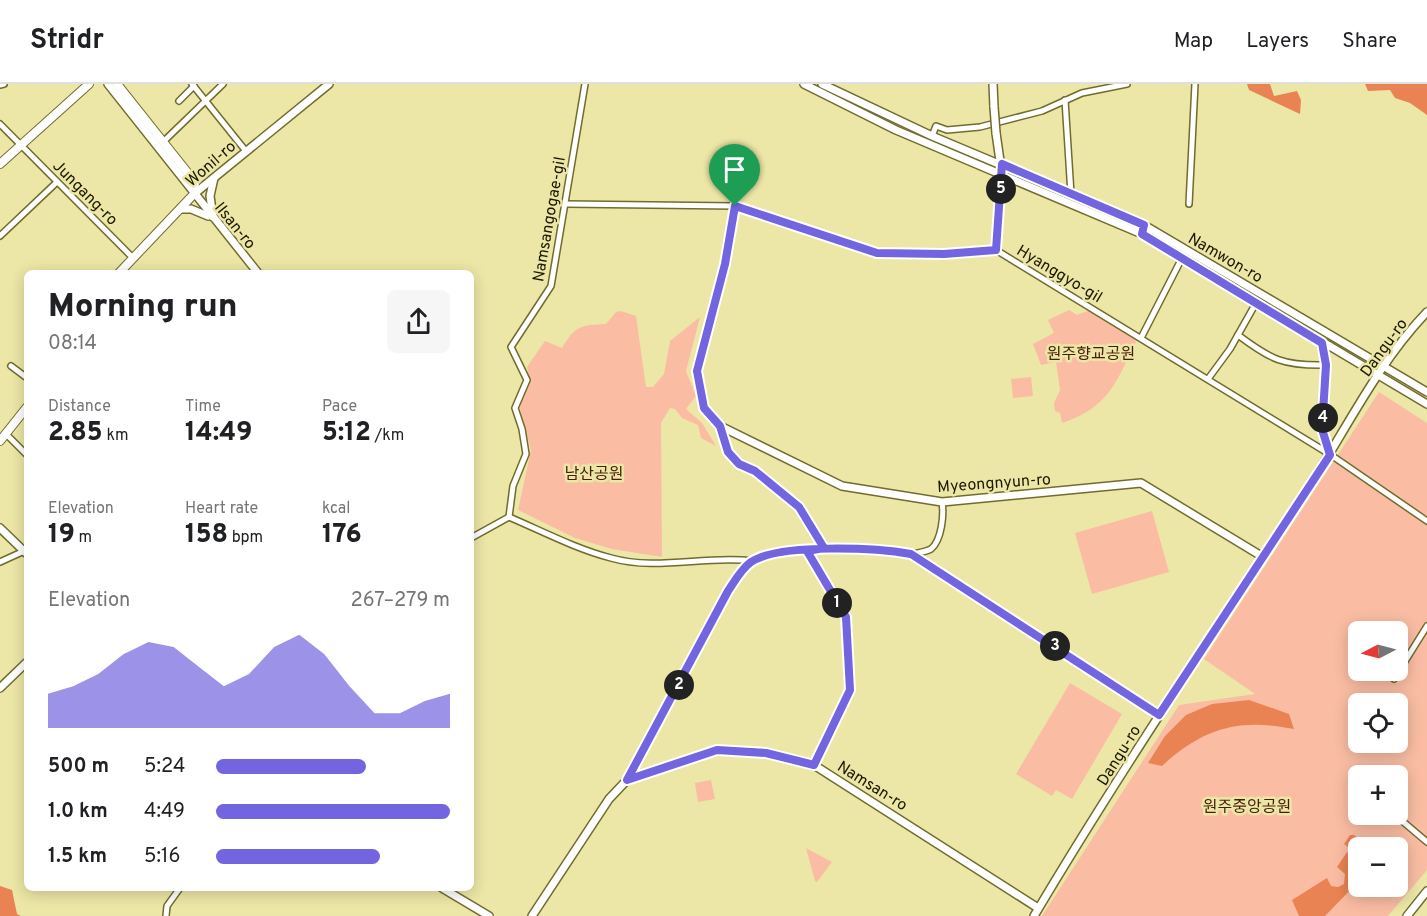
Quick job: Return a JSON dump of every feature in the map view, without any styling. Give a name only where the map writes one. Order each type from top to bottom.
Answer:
[{"type":"main road","points":[[0,164],[89,84]]},
{"type":"main road","points":[[117,84],[161,144],[195,182],[194,194]]},
{"type":"main road","name":"Wonil-ro","points":[[122,270],[194,194]]},
{"type":"main road","points":[[3,437],[24,411]]},
{"type":"street","points":[[108,84],[161,144],[223,84]]},
{"type":"street","name":"Wonil-ro","points":[[194,194],[245,150],[329,84]]},
{"type":"street","name":"Namsangogae-gil","points":[[509,517],[513,486],[526,454],[522,429],[515,408],[527,380],[511,347],[548,293],[566,204],[585,84]]},
{"type":"street","name":"Namwon-ro","points":[[804,84],[896,130],[1142,234],[1427,404]]},
{"type":"street","name":"Namwon-ro","points":[[822,84],[932,136],[1144,225],[1427,392]]},
{"type":"street","points":[[993,84],[996,133],[1002,164],[996,250]]},
{"type":"street","points":[[932,136],[936,126],[946,130],[980,128],[1042,111],[1082,93],[1127,84]]},
{"type":"street","points":[[1189,204],[1195,84]]},
{"type":"street","points":[[179,101],[193,85],[245,150]]},
{"type":"street","points":[[1065,100],[1071,194]]},
{"type":"street","name":"Jungang-ro","points":[[0,124],[133,258]]},
{"type":"street","points":[[213,219],[210,186],[217,174]]},
{"type":"street","points":[[0,236],[57,182]]},
{"type":"street","name":"Ilsan-ro","points":[[194,194],[256,270]]},
{"type":"street","name":"Hyanggyo-gil","points":[[566,204],[735,206],[877,253],[944,254],[996,250],[1330,455],[1427,521]]},
{"type":"street","points":[[735,206],[725,264],[697,371],[704,408],[720,426],[728,452],[739,464],[755,471],[799,507],[824,548]]},
{"type":"street","points":[[180,209],[202,212],[213,219]]},
{"type":"street","points":[[1142,234],[1144,225]]},
{"type":"street","points":[[1142,338],[1182,258]]},
{"type":"street","points":[[1208,379],[1238,335],[1256,303]]},
{"type":"street","name":"Dangu-ro","points":[[1034,916],[1159,715],[1330,455],[1383,365],[1404,336],[1427,312]]},
{"type":"street","points":[[1238,335],[1264,354],[1294,366],[1326,365]]},
{"type":"street","points":[[1322,343],[1326,365],[1322,429],[1330,455]]},
{"type":"street","points":[[11,366],[24,376]]},
{"type":"street","name":"Myeongnyun-ro","points":[[720,426],[842,486],[942,502],[1141,483],[1263,557]]},
{"type":"street","points":[[3,437],[24,453]]},
{"type":"street","points":[[627,780],[728,591],[743,569],[753,561],[764,557],[824,548],[886,550],[911,554],[930,549],[937,541],[944,514],[942,502]]},
{"type":"street","points":[[474,536],[509,517],[611,558],[656,563],[731,558],[753,561]]},
{"type":"street","points":[[0,528],[24,554]]},
{"type":"street","points":[[807,551],[846,617],[850,690],[814,765]]},
{"type":"street","points":[[911,554],[1159,715]]},
{"type":"street","points":[[0,562],[24,555]]},
{"type":"street","points":[[1408,657],[1427,626]]},
{"type":"street","points":[[0,688],[24,665]]},
{"type":"street","name":"Namsan-ro","points":[[532,916],[609,799],[627,780],[717,750],[766,753],[814,765],[1038,908]]},
{"type":"street","points":[[1407,825],[1427,842]]},
{"type":"street","points":[[166,916],[167,906],[178,891]]},
{"type":"street","points":[[447,891],[489,916]]},
{"type":"street","points":[[1407,916],[1427,891]]},
{"type":"green space","name":"원주향교공원","points":[[1069,310],[1077,315],[1090,310],[1135,338],[1136,342],[1116,382],[1101,401],[1078,417],[1062,423],[1060,413],[1055,411],[1054,403],[1060,390],[1056,362],[1041,365],[1033,344],[1054,333],[1048,320]]},
{"type":"green space","name":"남산공원","points":[[621,311],[636,316],[646,387],[653,387],[664,374],[670,341],[700,317],[686,371],[696,396],[686,409],[702,423],[716,446],[701,438],[698,425],[682,418],[675,409],[670,408],[661,423],[662,557],[612,549],[575,538],[518,510],[531,450],[519,405],[530,383],[527,367],[545,341],[562,348],[579,328],[606,324],[616,312]]},
{"type":"green space","points":[[1031,377],[1033,396],[1013,398],[1011,379]]},
{"type":"green space","name":"원주중앙공원","points":[[1379,392],[1427,423],[1427,870],[1408,892],[1408,837],[1348,837],[1348,897],[1404,897],[1388,916],[1042,916],[1179,705],[1255,694],[1204,659]]},
{"type":"green space","points":[[1152,511],[1169,572],[1092,594],[1075,533]]},
{"type":"green space","points":[[1070,683],[1122,714],[1072,799],[1056,790],[1052,796],[1016,774]]},
{"type":"green space","points":[[711,780],[715,799],[698,802],[695,783]]},
{"type":"green space","points":[[806,848],[832,862],[817,882],[815,881]]},
{"type":"shaded area","points":[[1247,84],[1270,84],[1274,96],[1297,91],[1301,100],[1300,114],[1249,90]]},
{"type":"shaded area","points":[[1365,84],[1427,84],[1427,115],[1410,103],[1395,98],[1390,90],[1368,91]]},
{"type":"shaded area","points":[[1249,700],[1289,714],[1294,729],[1256,725],[1223,729],[1192,743],[1162,766],[1148,763],[1165,736],[1186,715],[1212,704]]},
{"type":"shaded area","points":[[1348,853],[1348,892],[1325,916],[1299,916],[1292,900],[1327,878],[1331,886],[1338,887],[1344,884],[1345,874],[1337,867]]},
{"type":"shaded area","points":[[0,886],[12,890],[17,914],[21,916],[0,916]]},
{"type":"route","points":[[735,206],[725,264],[697,371],[704,408],[713,421],[720,426],[728,452],[739,464],[755,471],[799,507],[824,548],[807,551],[846,617],[850,690],[814,765],[766,753],[717,750],[627,780],[638,755],[660,719],[728,591],[743,569],[753,561],[764,557],[824,548],[886,550],[911,554],[1027,627],[1159,715],[1330,455],[1322,429],[1326,365],[1322,343],[1142,234],[1144,225],[1002,164],[996,250],[944,254],[877,253],[735,206]]}]
